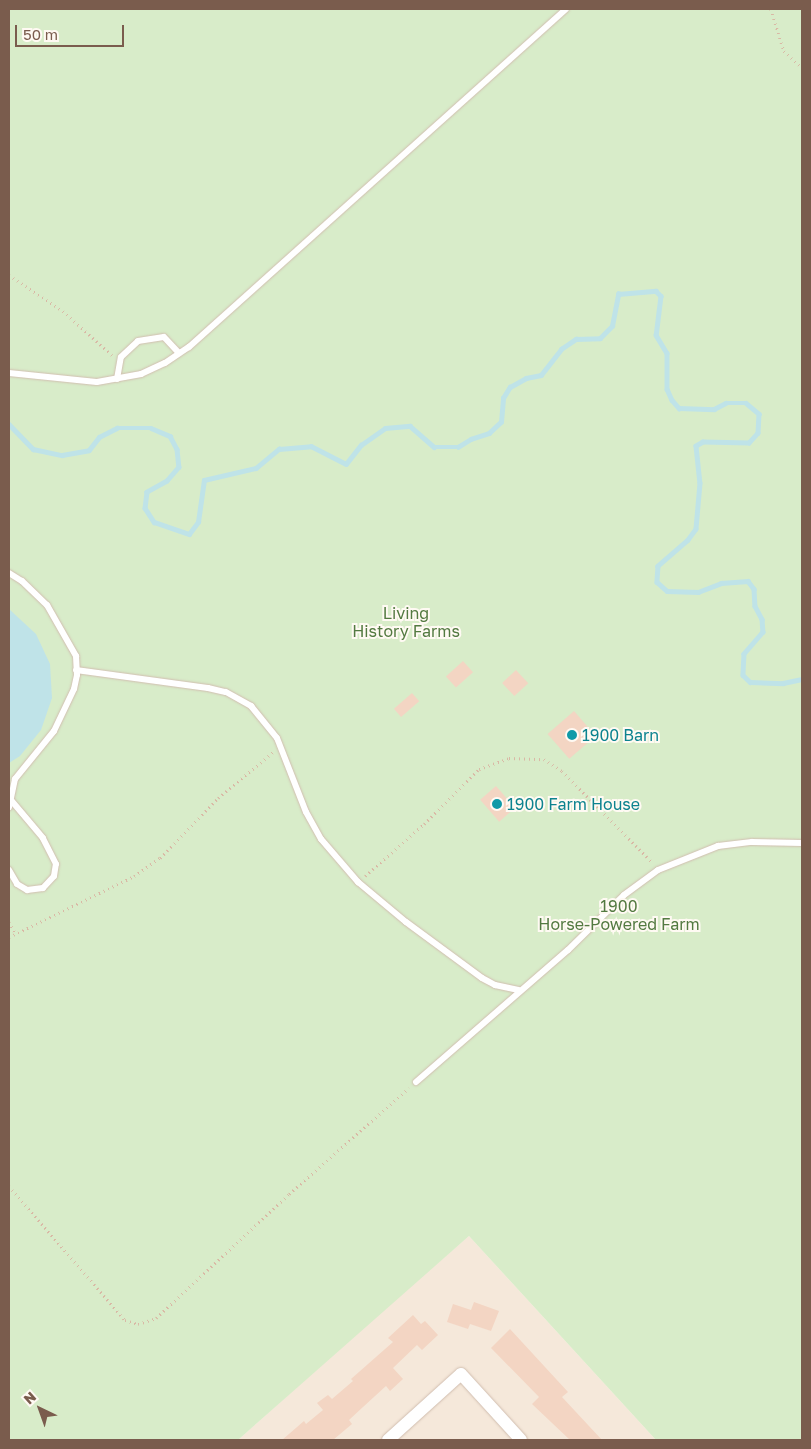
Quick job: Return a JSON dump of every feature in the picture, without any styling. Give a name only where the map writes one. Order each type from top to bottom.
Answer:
[{"type":"street","points":[[388,1440],[461,1374],[521,1440]]},
{"type":"lane","points":[[9,373],[97,382],[141,374],[180,353],[566,9]]},
{"type":"lane","points":[[117,379],[119,361],[128,348],[152,336],[164,337],[180,353]]},
{"type":"lane","points":[[9,573],[22,581],[46,605],[76,656],[74,690],[54,731],[22,767],[15,779],[9,807]]},
{"type":"lane","points":[[76,670],[226,692],[251,706],[264,719],[280,747],[306,812],[321,840],[358,882],[406,922],[482,978],[494,986],[518,990]]},
{"type":"lane","points":[[9,870],[17,884],[27,890],[43,888],[54,876],[56,864],[43,838],[10,799]]},
{"type":"lane","points":[[416,1082],[518,990],[568,950],[624,895],[658,870],[718,846],[752,842],[802,843]]},
{"type":"path","points":[[771,9],[784,51],[802,68]]},
{"type":"path","points":[[9,275],[64,311],[119,361]]},
{"type":"path","points":[[9,937],[118,886],[141,872],[177,842],[218,798],[280,747]]},
{"type":"path","points":[[358,882],[424,824],[479,769],[509,758],[544,759],[562,771],[658,870]]},
{"type":"path","points":[[9,922],[16,934]]},
{"type":"path","points":[[9,1186],[125,1320],[138,1324],[156,1318],[289,1194],[416,1082]]},
{"type":"shaded area","points":[[469,1236],[656,1440],[238,1440],[366,1325]]},
{"type":"green space","name":"Living History Farms","points":[[9,9],[802,9],[802,1440],[656,1440],[469,1236],[238,1440],[9,1440]]},
{"type":"water","points":[[9,609],[36,634],[50,664],[52,698],[41,730],[20,756],[9,763]]},
{"type":"building","points":[[463,661],[473,672],[456,688],[446,676]]},
{"type":"building","points":[[516,670],[528,683],[514,696],[502,683]]},
{"type":"building","points":[[412,693],[419,701],[401,717],[394,709]]},
{"type":"building","name":"1900 Barn","points":[[574,711],[596,736],[569,759],[548,734]]},
{"type":"building","name":"1900 Farm House","points":[[496,786],[515,808],[499,822],[480,800]]},
{"type":"building","points":[[474,1302],[499,1311],[491,1331],[470,1324],[468,1329],[447,1322],[453,1304],[471,1310]]},
{"type":"building","points":[[413,1315],[421,1324],[425,1321],[438,1335],[422,1350],[417,1345],[393,1368],[403,1379],[390,1391],[386,1386],[349,1420],[352,1424],[333,1440],[282,1440],[304,1421],[306,1424],[323,1410],[317,1403],[328,1395],[332,1399],[353,1381],[351,1379],[393,1342],[388,1338]]},
{"type":"building","points":[[510,1329],[568,1392],[562,1397],[602,1440],[570,1440],[532,1404],[539,1397],[491,1348]]},
{"type":"waterway","points":[[9,424],[33,449],[62,455],[89,450],[99,437],[117,428],[151,428],[170,436],[177,449],[179,467],[167,481],[147,492],[145,508],[154,522],[189,534],[198,522],[204,480],[256,468],[279,449],[311,446],[346,464],[361,445],[385,428],[410,426],[434,447],[458,447],[471,439],[489,433],[501,422],[503,398],[510,387],[526,378],[541,375],[561,349],[576,339],[600,338],[612,326],[618,294],[656,291],[661,296],[656,335],[667,353],[667,389],[672,400],[679,408],[714,409],[726,403],[746,403],[759,414],[758,433],[749,443],[703,442],[696,446],[700,483],[696,529],[688,540],[658,566],[657,582],[667,591],[698,592],[721,583],[748,581],[754,589],[755,606],[762,619],[763,632],[744,654],[743,675],[750,682],[783,683],[802,679]]},
{"type":"place","name":"1900 Barn","points":[[572,735]]},
{"type":"place","name":"1900 Farm House","points":[[497,804]]},
{"type":"park label","name":"1900 Horse-Powered Farm","points":[[619,915]]}]
